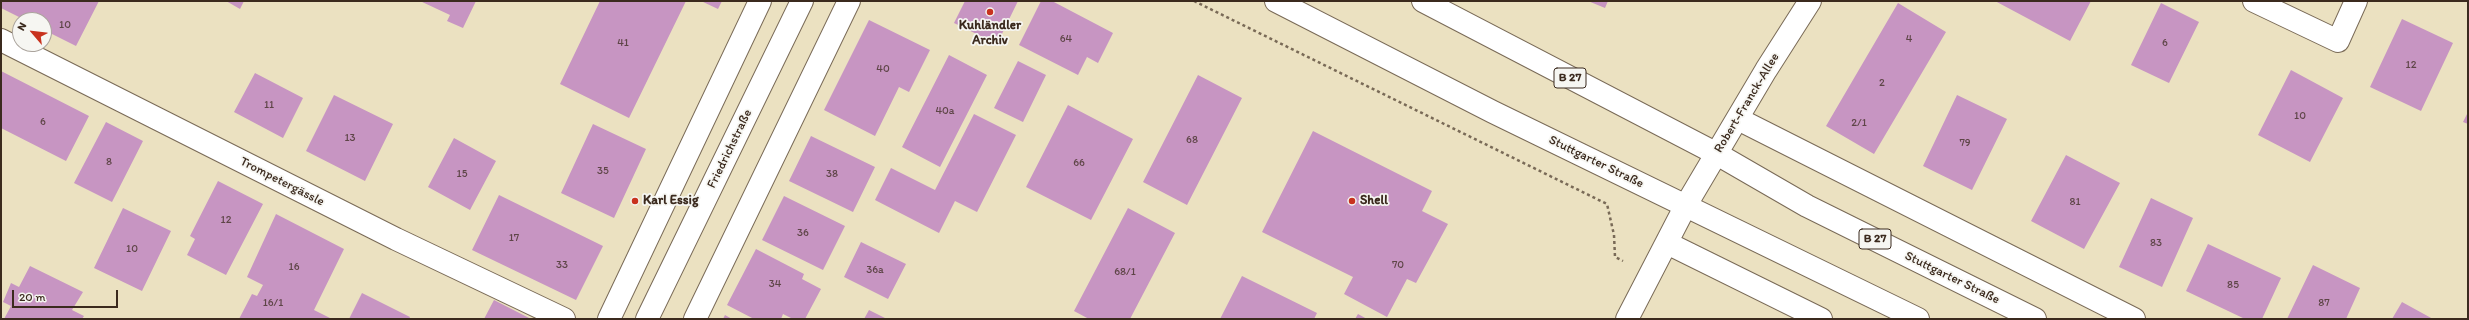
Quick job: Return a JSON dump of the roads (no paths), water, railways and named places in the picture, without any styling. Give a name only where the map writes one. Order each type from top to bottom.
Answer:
[{"type":"main road","points":[[609,319],[760,1]]},
{"type":"main road","name":"Friedrichstraße","points":[[647,319],[802,1]]},
{"type":"main road","points":[[695,319],[849,1]]},
{"type":"main road","name":"Stuttgarter Straße","points":[[1276,1],[1493,112],[1918,319]]},
{"type":"main road","name":"Stuttgarter Straße","points":[[1423,1],[1717,154],[1807,206],[2035,319]]},
{"type":"main road","name":"Robert-Franck-Allee","points":[[1627,319],[1686,205],[1810,1]]},
{"type":"main road","points":[[2254,1],[2338,41],[2356,1]]},
{"type":"main road","name":"Trompetergässle","points":[[1,40],[396,240],[564,319]]},
{"type":"main road","points":[[1738,119],[2134,319]]},
{"type":"main road","points":[[1667,243],[1820,319]]},
{"type":"place","name":"Kuhländler Archiv","points":[[990,12]]},
{"type":"place","name":"Karl Essig","points":[[635,201]]},
{"type":"place","name":"Shell","points":[[1352,201]]}]
